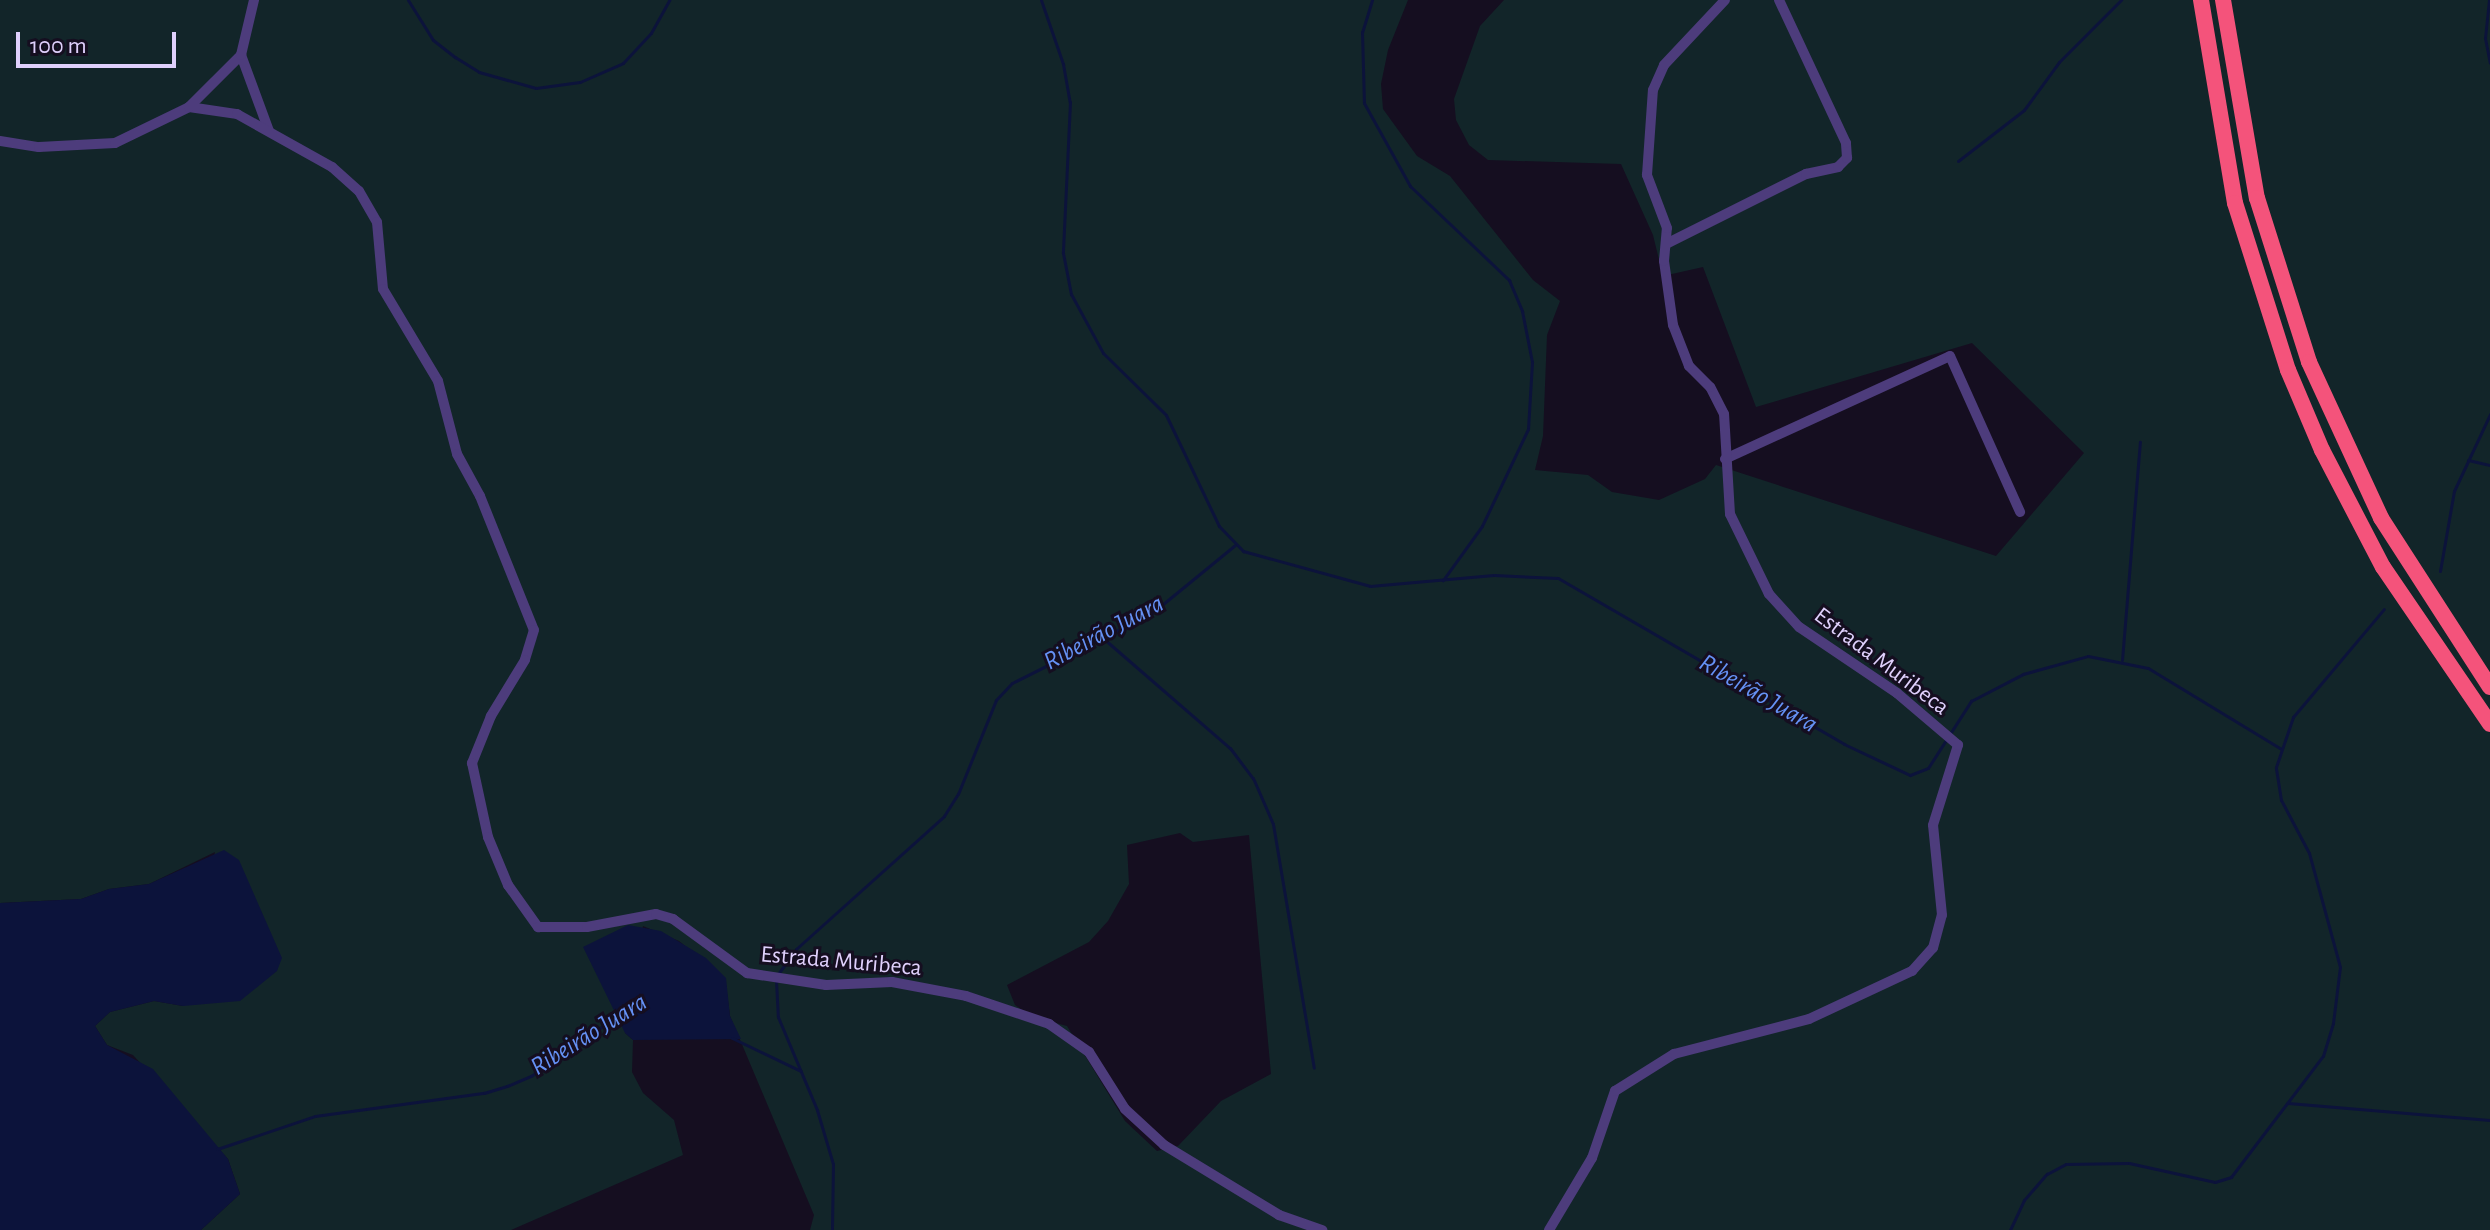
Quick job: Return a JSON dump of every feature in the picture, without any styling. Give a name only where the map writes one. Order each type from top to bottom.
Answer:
[{"type":"highway","points":[[2201,0],[2232,189],[2288,370],[2322,450],[2383,567],[2490,724]]},
{"type":"highway","points":[[2223,0],[2257,198],[2309,362],[2388,530],[2490,687]]},
{"type":"street","points":[[0,141],[39,147],[115,143],[189,107],[241,55],[254,0]]},
{"type":"street","name":"Estrada Muribeca","points":[[1549,1230],[1592,1158],[1615,1091],[1674,1054],[1809,1019],[1912,971],[1939,933],[1942,892],[1933,825],[1958,745],[1883,683],[1816,640],[1769,594],[1736,533],[1726,495],[1721,406],[1689,366],[1673,325],[1667,228],[1647,175],[1653,90],[1664,65],[1725,0]]},
{"type":"street","points":[[1666,244],[1806,174],[1838,167],[1847,158],[1846,143],[1779,0]]},
{"type":"street","points":[[241,55],[269,131]]},
{"type":"street","points":[[189,107],[237,114],[269,131]]},
{"type":"street","name":"Estrada Muribeca","points":[[269,131],[332,167],[359,191],[377,222],[383,289],[438,381],[457,454],[480,496],[534,630],[525,660],[491,716],[472,763],[488,837],[508,885],[538,927],[587,927],[656,914],[673,919],[747,973],[826,985],[892,982],[966,996],[1049,1024],[1089,1052],[1125,1109],[1164,1145],[1279,1215],[1322,1230]]},
{"type":"street","points":[[1725,459],[1950,356],[2020,512]]},
{"type":"green space","points":[[0,0],[1408,0],[1388,50],[1381,84],[1383,109],[1417,156],[1450,176],[1533,280],[1560,301],[1547,335],[1543,436],[1535,470],[1588,475],[1612,492],[1659,500],[1705,479],[1716,465],[1996,556],[2084,453],[1972,343],[1756,407],[1703,267],[1663,276],[1653,235],[1621,164],[1488,160],[1469,145],[1456,120],[1454,99],[1480,26],[1504,0],[2490,0],[2490,1230],[810,1230],[814,1215],[730,1016],[725,978],[679,941],[643,926],[625,1033],[633,1040],[632,1072],[643,1093],[674,1120],[683,1155],[511,1230],[201,1230],[240,1194],[228,1159],[133,1055],[107,1045],[95,1026],[110,1012],[154,1001],[183,1006],[215,852],[149,884],[109,889],[81,899],[0,903]],"holes":[[[1180,833],[1193,842],[1249,835],[1271,1074],[1221,1101],[1178,1146],[1157,1151],[1125,1121],[1067,1026],[1033,1017],[1015,1005],[1007,985],[1089,942],[1108,921],[1129,884],[1127,845]]]},
{"type":"shaded area","points":[[224,850],[239,860],[282,958],[277,971],[240,1001],[183,1006],[154,1001],[110,1012],[95,1026],[107,1045],[153,1069],[228,1159],[240,1194],[201,1230],[0,1230],[0,903],[81,899],[109,889],[149,884]]},
{"type":"shaded area","points":[[628,925],[661,931],[706,958],[726,978],[730,1016],[741,1039],[633,1040],[625,1033],[583,947]]},
{"type":"waterway","points":[[408,0],[433,40],[455,57],[479,72],[536,88],[580,82],[623,63],[651,33],[669,0]]},
{"type":"waterway","name":"Ribeirão Juara","points":[[1041,0],[1063,64],[1070,102],[1063,253],[1071,294],[1103,353],[1166,415],[1219,526],[1243,551],[1370,586],[1494,575],[1558,578],[1844,744],[1910,775],[1928,768],[1971,701],[2023,674],[2088,656],[2148,668],[2281,749]]},
{"type":"waterway","points":[[1372,0],[1362,32],[1364,103],[1410,186],[1509,280],[1522,311],[1532,362],[1528,429],[1482,526],[1443,580]]},
{"type":"waterway","points":[[1958,161],[2024,110],[2059,62],[2121,0]]},
{"type":"waterway","name":"Ribeirão Juara","points":[[2489,0],[2485,38],[2490,63]]},
{"type":"waterway","name":"Ribeirão Juara","points":[[2440,571],[2454,491],[2490,414]]},
{"type":"waterway","points":[[2122,660],[2140,442]]},
{"type":"waterway","points":[[2468,460],[2490,465]]},
{"type":"waterway","name":"Ribeirão Juara","points":[[778,974],[796,949],[944,816],[958,794],[996,700],[1012,683],[1152,613],[1235,545]]},
{"type":"waterway","points":[[2010,1230],[2024,1200],[2047,1174],[2066,1164],[2129,1163],[2215,1182],[2231,1177],[2323,1056],[2333,1023],[2340,967],[2309,853],[2281,800],[2276,767],[2293,717],[2384,609]]},
{"type":"waterway","points":[[1104,639],[1230,748],[1253,778],[1273,824],[1314,1068]]},
{"type":"waterway","points":[[776,981],[778,1017],[817,1110],[833,1164],[832,1230]]},
{"type":"waterway","name":"Ribeirão Juara","points":[[217,1149],[315,1116],[484,1093],[507,1086],[531,1076],[620,1014]]},
{"type":"waterway","name":"Ribeirão Juara","points":[[732,1038],[801,1071]]},
{"type":"waterway","points":[[2288,1103],[2490,1120]]}]
